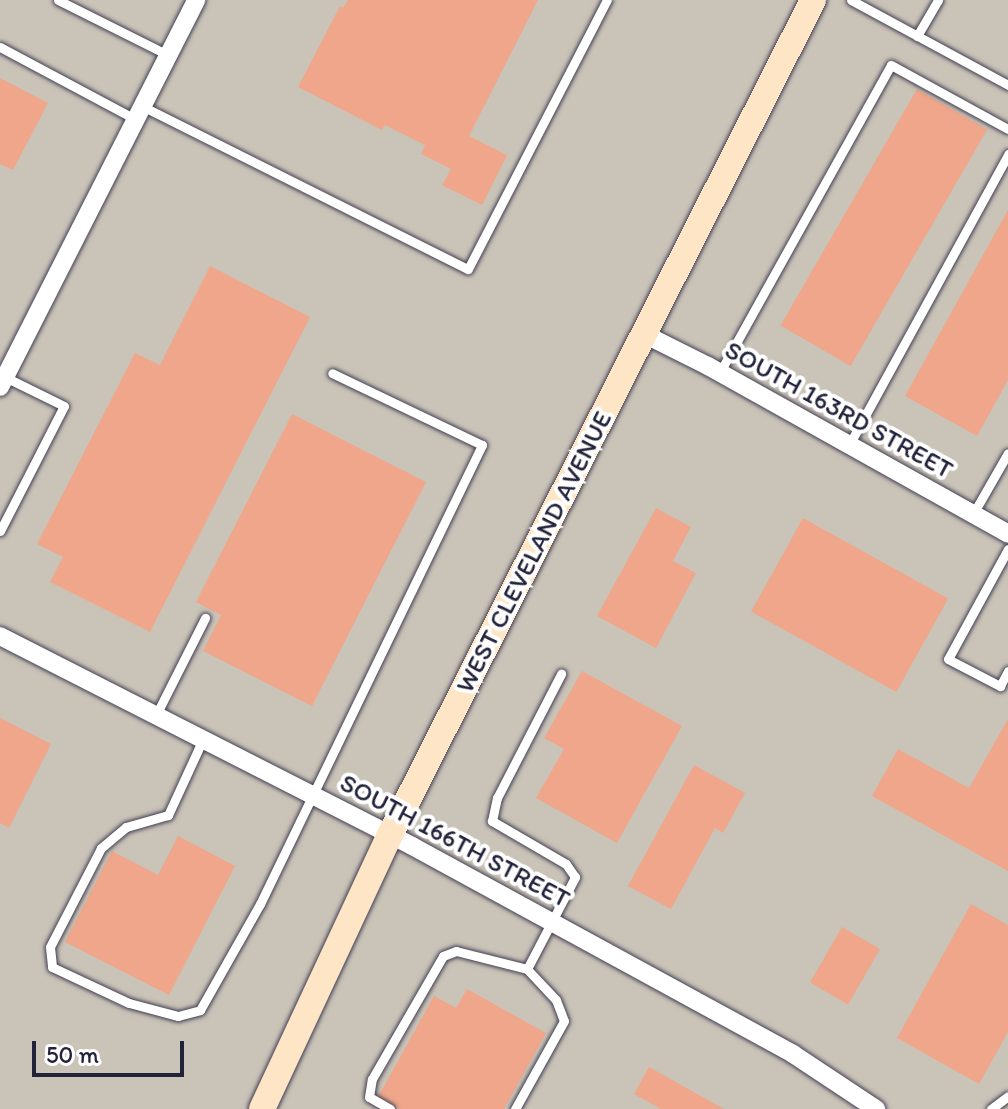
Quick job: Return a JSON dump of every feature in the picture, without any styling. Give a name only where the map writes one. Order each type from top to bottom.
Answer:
[{"type":"main road","name":"WEST CLEVELAND AVENUE","points":[[262,1109],[390,835],[813,0]]},
{"type":"street","points":[[2,382],[196,0]]},
{"type":"street","name":"SOUTH 163RD STREET","points":[[644,334],[720,373],[1008,534]]},
{"type":"street","name":"SOUTH 166TH STREET","points":[[0,636],[315,795],[552,922],[793,1054],[876,1109]]},
{"type":"lane","points":[[58,0],[168,55]]},
{"type":"lane","points":[[2,45],[468,269],[607,0]]},
{"type":"lane","points":[[851,0],[1008,85]]},
{"type":"lane","points":[[917,36],[938,0]]},
{"type":"lane","points":[[720,373],[891,65],[1008,129]]},
{"type":"lane","points":[[849,445],[1008,154]]},
{"type":"lane","points":[[203,739],[168,815],[126,827],[101,848],[50,947],[52,967],[129,1003],[178,1016],[200,1010],[315,795],[482,445],[332,373]]},
{"type":"lane","points":[[0,531],[64,406],[2,382]]},
{"type":"lane","points":[[973,514],[1008,453]]},
{"type":"lane","points":[[1008,549],[948,659],[1000,686],[1008,671]]},
{"type":"lane","points":[[156,715],[205,618]]},
{"type":"lane","points":[[527,969],[575,877],[566,864],[492,821],[497,798],[561,674]]},
{"type":"lane","points":[[390,1109],[369,1097],[372,1079],[443,956],[456,951],[527,969],[556,1000],[564,1021],[515,1109]]},
{"type":"lane","points":[[991,1109],[1008,1096]]},
{"type":"shaded area","points":[[0,0],[1008,0],[1008,1109],[0,1109]]},
{"type":"building","points":[[348,0],[538,0],[469,136],[507,155],[482,205],[442,185],[451,169],[421,154],[425,145],[385,125],[382,130],[298,87],[340,6],[343,8]]},
{"type":"building","points":[[0,78],[48,103],[13,170],[0,164]]},
{"type":"building","points":[[917,89],[987,129],[851,366],[780,325]]},
{"type":"building","points":[[1008,210],[1008,380],[977,436],[905,396]]},
{"type":"building","points":[[210,266],[310,317],[150,632],[50,582],[63,557],[37,544],[135,353],[160,365]]},
{"type":"building","points":[[292,414],[426,482],[312,706],[203,651],[221,615],[196,602]]},
{"type":"building","points":[[656,508],[691,527],[673,561],[696,573],[656,648],[597,616]]},
{"type":"building","points":[[803,518],[948,598],[896,692],[751,612]]},
{"type":"building","points":[[582,671],[682,726],[617,843],[536,798],[564,749],[544,738]]},
{"type":"building","points":[[0,718],[51,744],[9,828],[0,823]]},
{"type":"building","points":[[1008,719],[1008,871],[872,796],[898,749],[969,788]]},
{"type":"building","points":[[694,765],[745,793],[723,833],[715,828],[671,909],[628,886]]},
{"type":"building","points":[[178,836],[235,866],[169,995],[65,942],[112,851],[158,875]]},
{"type":"building","points":[[971,904],[1008,925],[1008,1032],[979,1084],[897,1038]]},
{"type":"building","points":[[842,927],[880,949],[848,1004],[810,982]]},
{"type":"building","points":[[467,989],[546,1033],[504,1109],[400,1109],[378,1097],[434,996],[456,1008]]},
{"type":"building","points":[[649,1067],[724,1109],[661,1109],[634,1094]]}]
